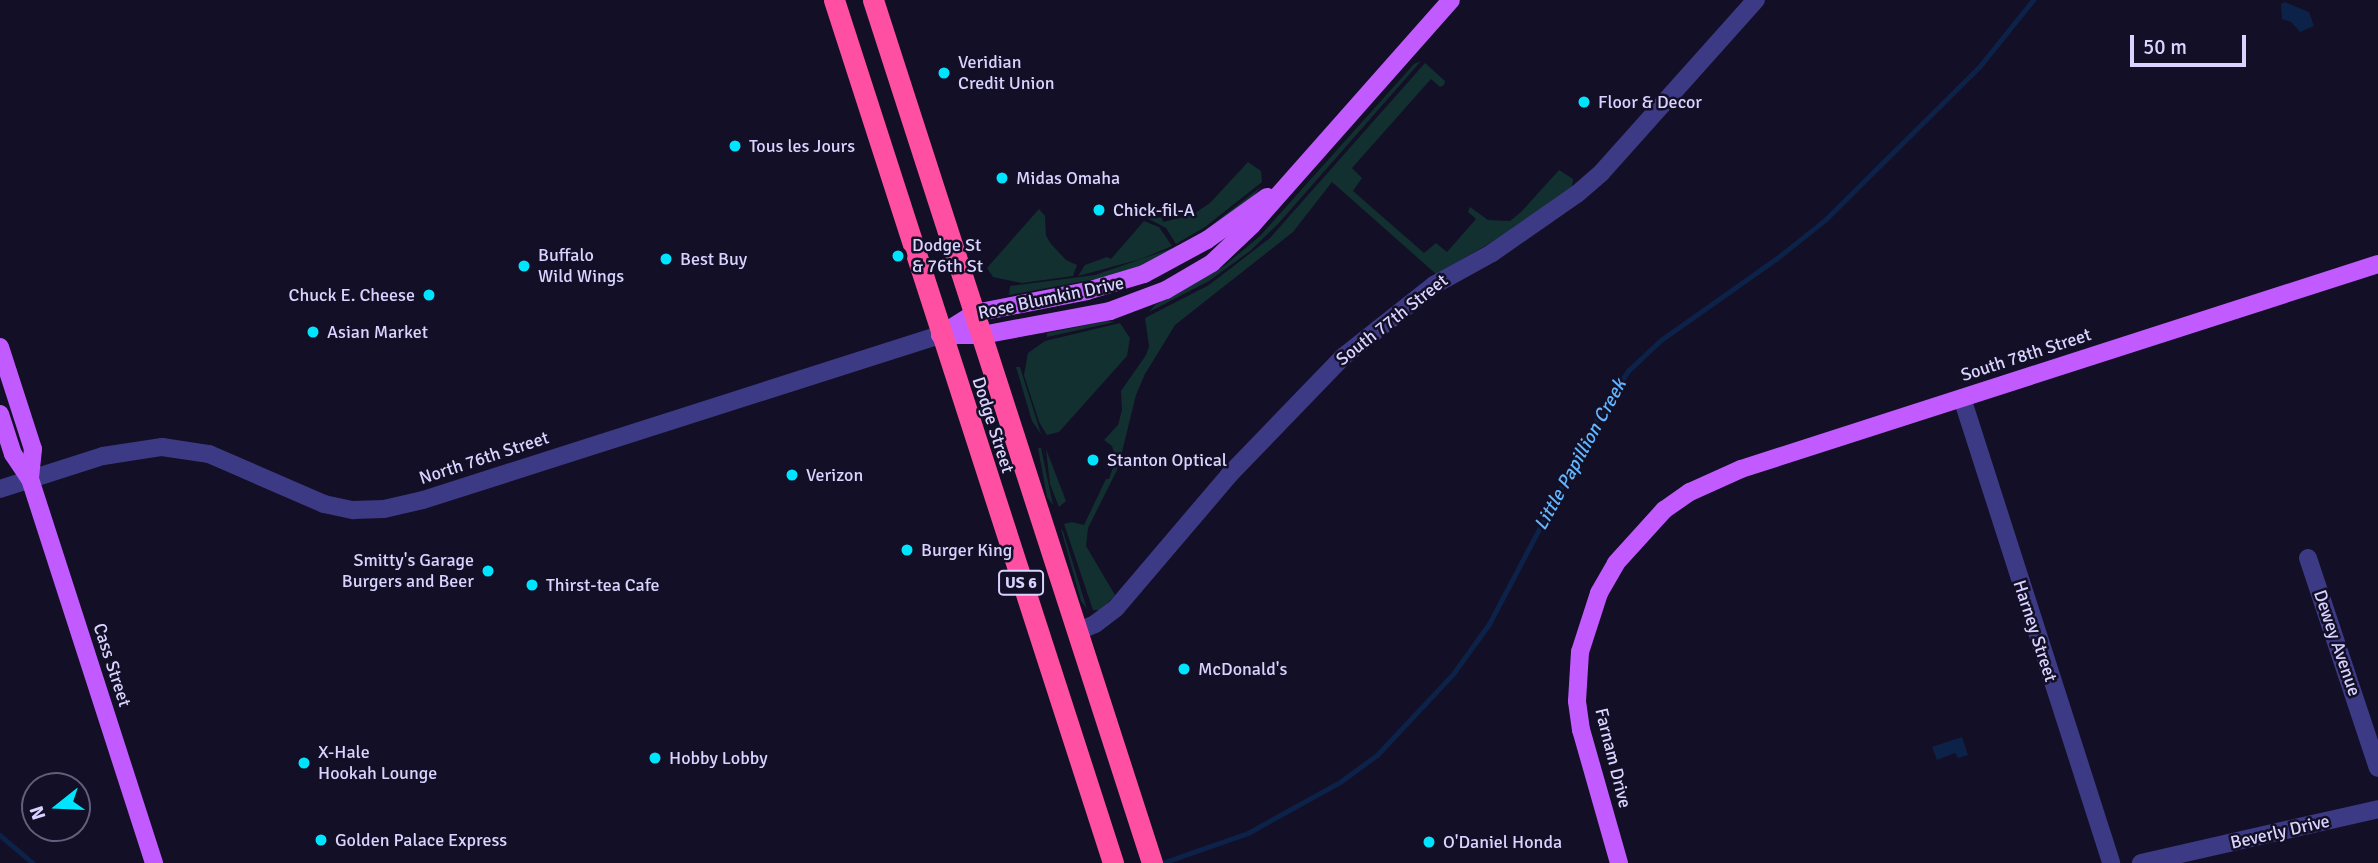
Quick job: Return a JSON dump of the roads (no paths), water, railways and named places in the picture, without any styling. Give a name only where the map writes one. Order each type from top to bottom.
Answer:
[{"type":"highway","name":"Dodge Street","points":[[834,0],[940,335],[1113,863]]},
{"type":"highway","name":"Dodge Street","points":[[873,0],[1152,863]]},
{"type":"main road","name":"Rose Blumkin Drive","points":[[940,335],[982,335],[1110,311],[1166,290],[1230,249],[1451,0]]},
{"type":"main road","name":"Rose Blumkin Drive","points":[[975,313],[1087,291],[1144,274],[1207,240],[1293,178]]},
{"type":"main road","name":"South 78th Street","points":[[1690,492],[1741,469],[2378,264]]},
{"type":"main road","name":"North 76th Street","points":[[940,335],[975,313]]},
{"type":"main road","name":"Cass Street","points":[[0,347],[33,449],[30,479]]},
{"type":"main road","name":"Cass Street","points":[[0,414],[13,454],[30,479],[154,863]]},
{"type":"main road","name":"Farnam Drive","points":[[1619,863],[1581,730],[1577,701],[1580,652],[1599,593],[1616,563],[1649,523],[1690,492]]},
{"type":"street","name":"South 77th Street","points":[[1077,632],[1101,621],[1116,608],[1229,475],[1337,362],[1434,285],[1492,253],[1577,194],[1602,172],[1756,0]]},
{"type":"street","name":"North 76th Street","points":[[0,489],[111,454],[171,448],[217,457],[324,505],[353,510],[383,509],[423,500],[940,335]]},
{"type":"street","name":"Harney Street","points":[[1962,398],[2111,863]]},
{"type":"street","name":"Dewey Avenue","points":[[2308,558],[2378,768]]},
{"type":"street","name":"Beverly Drive","points":[[2141,863],[2378,809]]},
{"type":"water","points":[[2285,2],[2309,12],[2314,26],[2300,32],[2291,22],[2282,19],[2281,4]]},
{"type":"water","points":[[1962,737],[1968,755],[1958,758],[1955,753],[1937,760],[1932,747]]},
{"type":"waterway","name":"Little Papillion Creek","points":[[1162,863],[1248,833],[1340,782],[1377,755],[1453,674],[1489,624],[1599,415],[1628,371],[1661,340],[1776,259],[1825,220],[1980,66],[2033,0]]},
{"type":"waterway","points":[[0,835],[33,863]]},
{"type":"place","name":"Veridian Credit Union","points":[[944,73]]},
{"type":"place","name":"Floor & Decor","points":[[1584,102]]},
{"type":"place","name":"Tous les Jours","points":[[735,146]]},
{"type":"place","name":"Midas Omaha","points":[[1002,178]]},
{"type":"place","name":"Chick-fil-A","points":[[1099,210]]},
{"type":"place","name":"Dodge St & 76th St","points":[[898,256]]},
{"type":"place","name":"Best Buy","points":[[666,259]]},
{"type":"place","name":"Buffalo Wild Wings","points":[[524,266]]},
{"type":"place","name":"Chuck E. Cheese","points":[[429,295]]},
{"type":"place","name":"Asian Market","points":[[313,332]]},
{"type":"place","name":"Stanton Optical","points":[[1093,460]]},
{"type":"place","name":"Verizon","points":[[792,475]]},
{"type":"place","name":"Burger King","points":[[907,550]]},
{"type":"place","name":"Smitty's Garage Burgers and Beer","points":[[488,571]]},
{"type":"place","name":"Thirst-tea Cafe","points":[[532,585]]},
{"type":"place","name":"McDonald's","points":[[1184,669]]},
{"type":"place","name":"Hobby Lobby","points":[[655,758]]},
{"type":"place","name":"X-Hale Hookah Lounge","points":[[304,763]]},
{"type":"place","name":"Golden Palace Express","points":[[321,840]]},
{"type":"place","name":"O'Daniel Honda","points":[[1429,842]]}]
